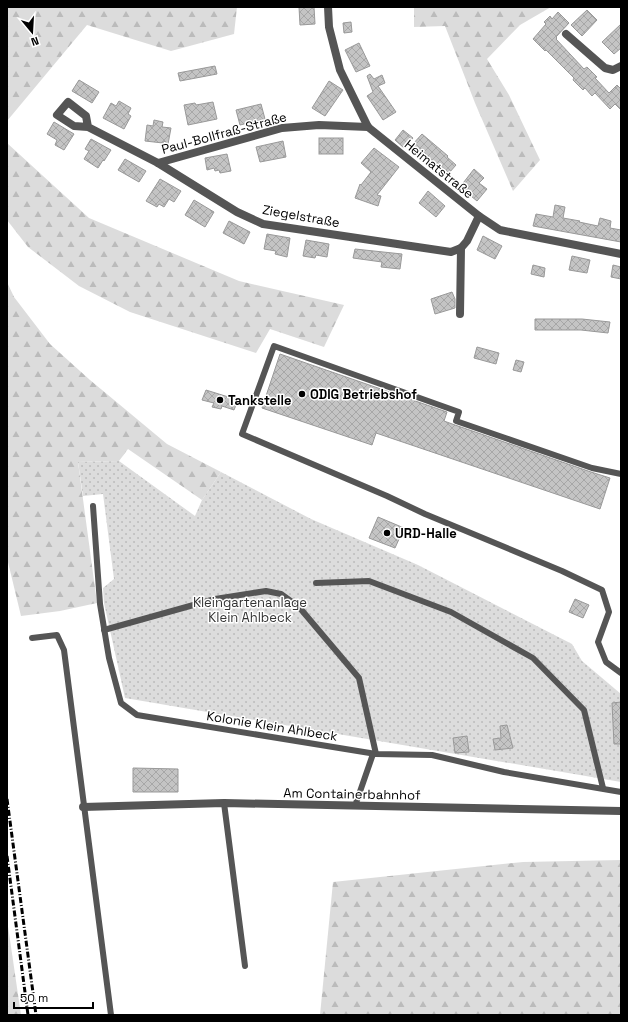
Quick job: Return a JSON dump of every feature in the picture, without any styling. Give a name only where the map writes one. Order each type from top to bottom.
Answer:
[{"type":"street","name":"Heimatstraße","points":[[328,7],[329,27],[340,70],[368,127],[479,216],[500,230],[621,254]]},
{"type":"street","points":[[566,34],[605,68],[613,70],[621,66]]},
{"type":"street","name":"Paul-Bollfraß-Straße","points":[[158,163],[282,128],[319,125],[368,127]]},
{"type":"street","name":"Ziegelstraße","points":[[88,127],[158,163],[237,212],[263,224],[450,252],[461,248]]},
{"type":"street","points":[[460,314],[461,248],[467,241],[479,216]]},
{"type":"street","name":"Am Containerbahnhof","points":[[84,806],[224,803],[621,811]]},
{"type":"lane","points":[[621,474],[592,468],[456,421],[459,412],[274,346],[242,434],[387,496],[425,514],[562,571],[602,590],[609,612],[598,642],[606,662],[621,673]]},
{"type":"lane","name":"Kolonie Klein Ahlbeck","points":[[93,506],[100,604],[109,658],[121,703],[138,715],[375,754],[432,755],[504,772],[621,792]]},
{"type":"lane","points":[[316,583],[369,581],[451,612],[533,658],[584,710],[603,788]]},
{"type":"lane","points":[[104,630],[215,599],[266,591],[281,594],[299,607],[358,678],[375,754],[355,806]]},
{"type":"lane","points":[[32,638],[57,635],[64,650],[112,1015]]},
{"type":"lane","points":[[224,803],[245,966]]},
{"type":"green space","points":[[7,7],[237,7],[234,34],[171,51],[87,25],[7,121]]},
{"type":"green space","points":[[414,7],[551,7],[520,25],[487,59],[509,95],[540,160],[513,191],[475,103],[445,26],[414,27]]},
{"type":"green space","points":[[7,143],[89,218],[239,281],[344,305],[324,347],[270,329],[256,353],[130,312],[79,286],[28,247],[7,220]]},
{"type":"green space","points":[[7,282],[14,297],[50,344],[90,380],[167,444],[221,472],[202,500],[128,449],[119,461],[78,462],[97,603],[60,611],[21,616],[7,558]]},
{"type":"green space","name":"Kleingartenanlage Klein Ahlbeck","points":[[119,461],[195,516],[202,500],[221,472],[311,519],[418,565],[572,644],[582,661],[621,694],[621,782],[125,698],[104,603],[103,588],[114,579],[103,494],[83,496],[78,462]]},
{"type":"green space","points":[[621,860],[621,1015],[320,1015],[333,882],[523,862]]},
{"type":"green space","points":[[7,920],[9,933],[21,1015],[7,1015]]},
{"type":"building","points":[[299,7],[314,7],[315,24],[300,25]]},
{"type":"building","points":[[587,10],[597,20],[582,36],[571,25]]},
{"type":"building","points":[[558,12],[569,23],[556,37],[556,39],[584,69],[587,67],[597,77],[595,78],[609,93],[617,85],[621,89],[621,110],[615,104],[610,109],[595,93],[592,96],[585,88],[583,90],[573,80],[574,78],[533,39],[546,24],[544,22],[550,16],[552,19]]},
{"type":"building","points":[[351,22],[352,32],[344,33],[343,23]]},
{"type":"building","points":[[621,24],[621,48],[614,54],[602,42]]},
{"type":"building","points":[[359,43],[370,66],[356,72],[345,50]]},
{"type":"building","points":[[215,66],[217,74],[180,81],[178,73]]},
{"type":"building","points":[[370,74],[374,79],[382,75],[385,83],[378,86],[396,112],[383,120],[367,96],[373,92],[367,76]]},
{"type":"building","points":[[79,80],[99,92],[92,103],[72,91]]},
{"type":"building","points":[[329,81],[343,90],[325,116],[312,108]]},
{"type":"building","points":[[119,101],[131,108],[128,114],[131,116],[124,129],[103,118],[111,103],[116,106]]},
{"type":"building","points":[[213,102],[217,119],[188,125],[184,105],[195,103],[196,105]]},
{"type":"building","points":[[261,104],[265,119],[240,125],[236,110]]},
{"type":"building","points":[[154,120],[163,122],[162,127],[171,128],[168,144],[164,141],[163,143],[145,141],[147,125],[153,126]]},
{"type":"building","points":[[54,122],[74,134],[64,150],[55,145],[57,140],[47,134]]},
{"type":"building","points":[[403,130],[413,138],[404,148],[395,140]]},
{"type":"building","points":[[422,134],[448,156],[447,157],[456,165],[449,173],[440,165],[438,168],[412,145]]},
{"type":"building","points":[[319,138],[343,138],[343,154],[319,154]]},
{"type":"building","points":[[91,139],[111,150],[98,168],[84,159],[89,151],[85,149]]},
{"type":"building","points":[[283,141],[286,157],[260,162],[256,147]]},
{"type":"building","points":[[374,148],[399,167],[377,195],[381,196],[378,206],[355,198],[360,184],[361,185],[371,172],[361,163]]},
{"type":"building","points":[[227,154],[231,171],[220,173],[219,170],[215,171],[214,168],[207,170],[205,158]]},
{"type":"building","points":[[125,159],[146,171],[139,182],[118,170]]},
{"type":"building","points":[[474,169],[484,178],[479,183],[487,189],[477,201],[460,187]]},
{"type":"building","points":[[160,179],[181,191],[174,202],[169,199],[164,207],[159,204],[157,207],[146,201]]},
{"type":"building","points":[[428,191],[445,206],[436,217],[419,203]]},
{"type":"building","points":[[194,200],[214,212],[205,227],[185,215]]},
{"type":"building","points":[[555,205],[565,207],[563,218],[598,226],[600,218],[611,221],[610,228],[621,230],[621,242],[533,226],[536,214],[553,217]]},
{"type":"building","points":[[229,221],[250,232],[244,244],[223,233]]},
{"type":"building","points":[[267,234],[290,238],[287,257],[275,254],[276,251],[264,249]]},
{"type":"building","points":[[483,236],[502,246],[495,259],[477,250]]},
{"type":"building","points":[[306,240],[329,244],[327,257],[316,255],[315,258],[303,256]]},
{"type":"building","points":[[355,249],[402,254],[400,269],[381,267],[382,262],[353,258]]},
{"type":"building","points":[[572,256],[590,260],[587,273],[569,270]]},
{"type":"building","points":[[533,265],[545,268],[544,277],[531,274]]},
{"type":"building","points":[[613,265],[621,267],[621,279],[611,277]]},
{"type":"building","points":[[452,292],[455,299],[455,308],[435,314],[431,299]]},
{"type":"building","points":[[535,319],[582,319],[610,322],[608,333],[581,330],[535,330]]},
{"type":"building","points":[[477,347],[499,353],[496,364],[474,358]]},
{"type":"building","points":[[280,354],[447,412],[444,421],[610,478],[600,509],[376,433],[372,445],[262,408]]},
{"type":"building","points":[[516,360],[524,362],[521,372],[513,370]]},
{"type":"building","name":"Tankstelle","points":[[206,390],[238,400],[234,410],[222,406],[221,409],[212,407],[214,403],[202,400]]},
{"type":"building","name":"URD-Halle","points":[[378,517],[404,528],[395,548],[369,538]]},
{"type":"building","points":[[575,599],[589,605],[583,618],[569,612]]},
{"type":"building","points":[[621,702],[621,744],[614,744],[612,703]]},
{"type":"building","points":[[507,725],[513,748],[495,750],[493,739],[501,738],[500,726]]},
{"type":"building","points":[[467,736],[469,752],[455,753],[453,738]]},
{"type":"building","points":[[133,768],[178,769],[178,792],[133,792]]},
{"type":"railway","points":[[7,799],[36,1015]]},
{"type":"railway","points":[[7,856],[28,1015]]},
{"type":"place","name":"ODIG Betriebshof","points":[[302,394]]},
{"type":"place","name":"Tankstelle","points":[[220,400]]},
{"type":"place","name":"URD-Halle","points":[[387,533]]}]
